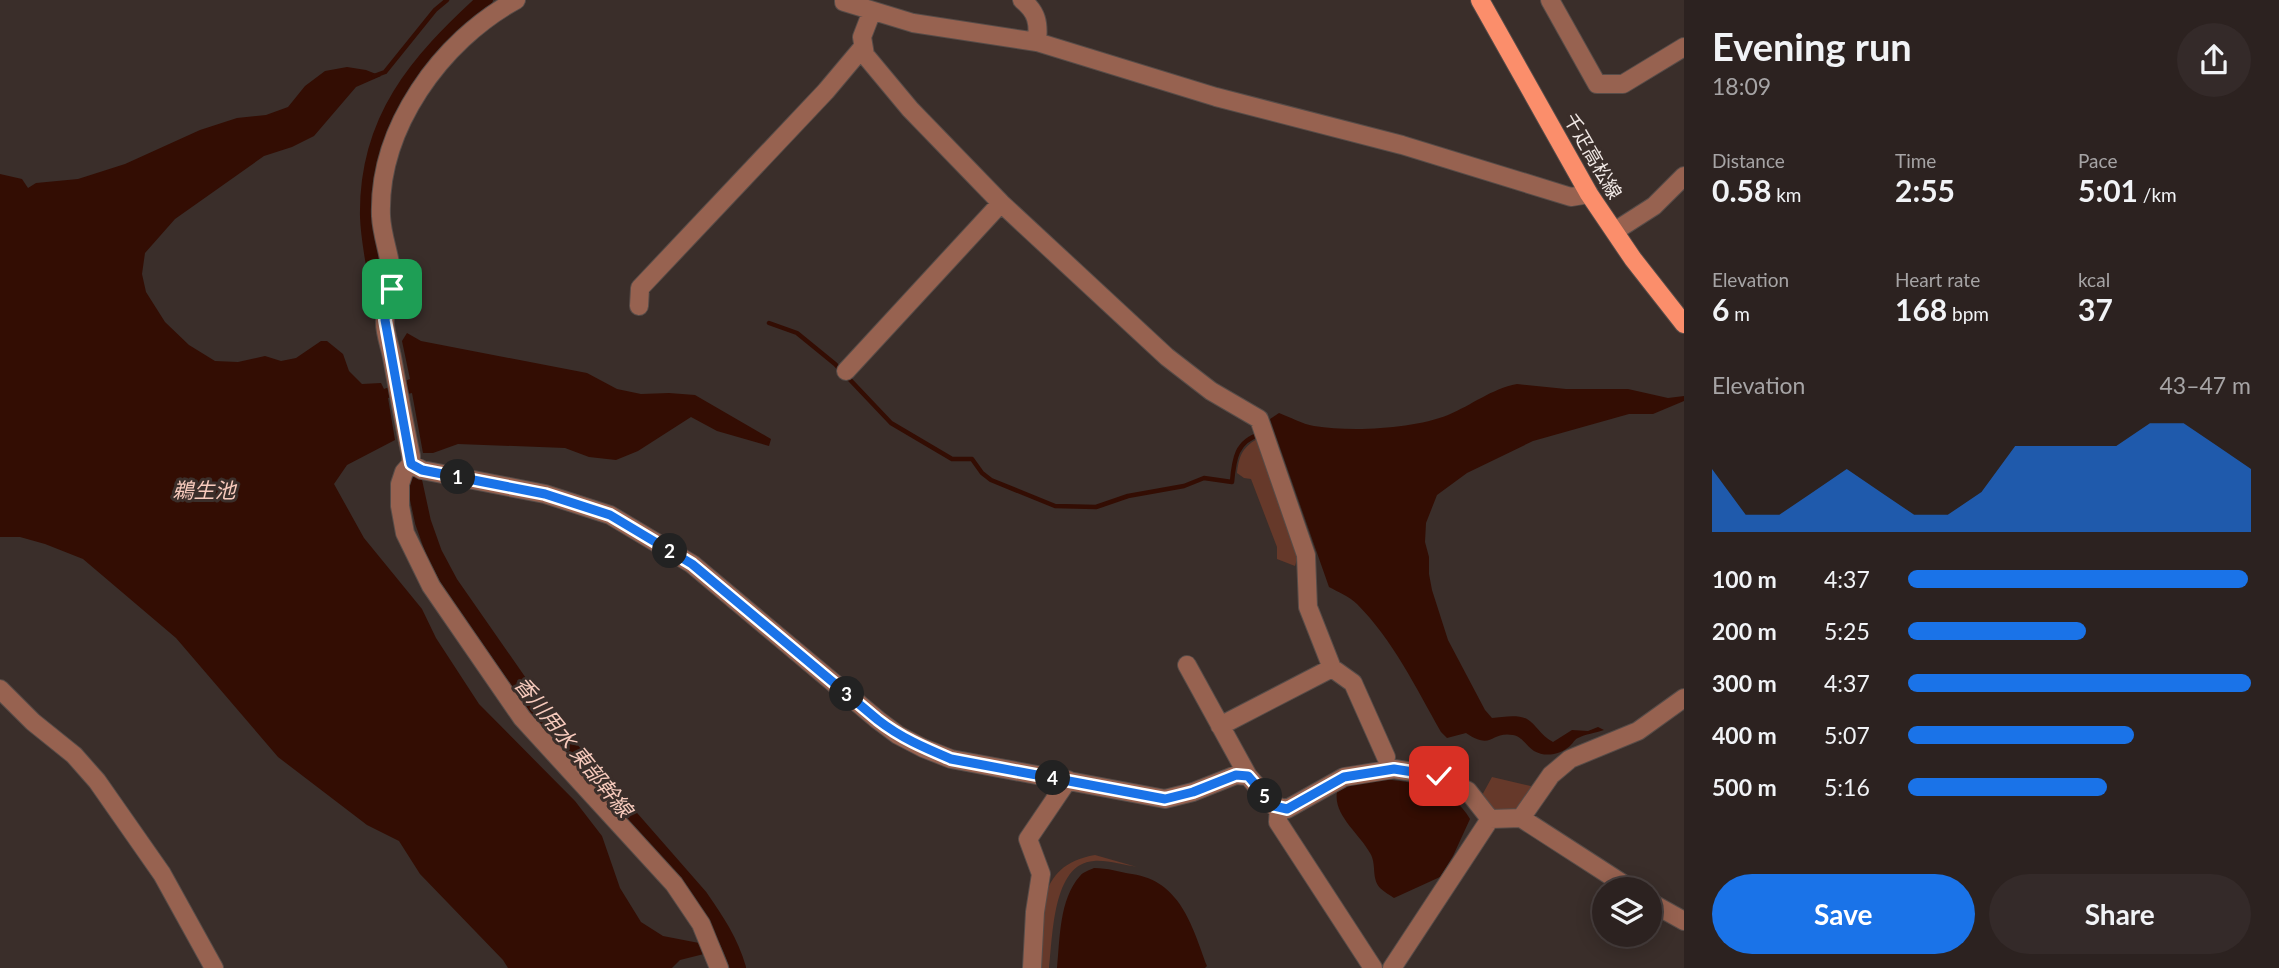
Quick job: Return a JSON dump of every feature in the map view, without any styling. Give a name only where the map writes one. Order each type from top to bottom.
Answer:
[{"type":"main road","name":"千疋高松線","points":[[1480,0],[1589,194],[1684,324]]},
{"type":"street","points":[[516,0],[499,9],[470,33],[431,73],[404,116],[392,146],[383,188],[381,216],[392,289],[385,320],[411,460],[422,470],[545,494],[610,515],[692,564],[898,736],[951,759],[1165,799],[1193,792],[1236,775],[1248,776]]},
{"type":"street","points":[[1022,0],[1032,8],[1039,24],[1037,42]]},
{"type":"street","points":[[1550,0],[1597,84],[1623,85],[1684,47]]},
{"type":"street","points":[[842,1],[913,23],[1037,42],[1216,97],[1402,145],[1571,197],[1589,194]]},
{"type":"street","points":[[872,11],[862,37],[865,55],[910,109],[1001,203],[1167,357],[1211,391],[1258,419],[1306,555],[1308,607],[1332,668],[1353,683],[1386,757]]},
{"type":"street","points":[[639,306],[640,288],[826,92],[863,47]]},
{"type":"street","points":[[1615,231],[1654,206],[1684,176]]},
{"type":"street","points":[[846,371],[1001,203]]},
{"type":"street","points":[[411,460],[400,484],[400,506],[405,533],[431,586],[522,718],[674,884],[701,924],[719,968]]},
{"type":"street","points":[[1187,665],[1248,776],[1274,806],[1287,809],[1344,777],[1394,769],[1439,776]]},
{"type":"street","points":[[1220,726],[1332,668]]},
{"type":"street","points":[[0,689],[33,722],[74,755],[97,781],[162,874],[214,968]]},
{"type":"street","points":[[1521,818],[1551,775],[1570,759],[1638,730],[1684,698]]},
{"type":"street","points":[[1328,786],[1344,771],[1386,757],[1408,762],[1468,791],[1490,820]]},
{"type":"street","points":[[1032,968],[1035,912],[1041,874],[1027,839],[1068,780]]},
{"type":"street","points":[[1279,807],[1278,822],[1373,968]]},
{"type":"street","points":[[1490,820],[1521,818],[1612,877]]},
{"type":"street","points":[[1392,968],[1490,820]]},
{"type":"street","points":[[1662,909],[1684,921]]},
{"type":"shaded area","points":[[1257,439],[1298,556],[1295,566],[1277,559],[1277,547],[1251,479],[1237,473],[1242,453]]},
{"type":"shaded area","points":[[1492,777],[1535,787],[1518,813],[1493,812],[1480,799]]},
{"type":"shaded area","points":[[1095,855],[1137,867],[1094,861],[1080,865],[1070,874],[1057,904],[1049,968],[1039,968],[1042,913],[1051,882],[1061,870],[1075,861]]},
{"type":"water","name":"鵜生池","points":[[347,67],[381,76],[356,87],[314,136],[264,156],[175,219],[145,253],[142,274],[146,292],[165,322],[189,345],[215,361],[238,362],[265,356],[281,361],[296,358],[321,341],[327,341],[343,354],[349,371],[362,384],[381,383],[384,389],[410,379],[402,341],[407,333],[421,341],[587,373],[617,389],[641,394],[695,395],[771,439],[769,446],[717,431],[691,417],[638,451],[616,460],[589,457],[565,448],[458,444],[433,453],[423,453],[412,393],[388,398],[395,440],[347,465],[334,484],[364,538],[422,609],[436,638],[479,704],[575,801],[602,836],[620,888],[641,922],[663,936],[699,943],[704,954],[680,960],[672,968],[508,968],[420,874],[399,841],[367,825],[278,757],[176,638],[83,559],[20,537],[0,537],[0,174],[22,179],[28,188],[36,183],[78,179],[125,164],[200,130],[237,118],[266,115],[288,107],[305,86],[325,71]]},
{"type":"water","points":[[1517,384],[1566,389],[1628,389],[1668,398],[1684,396],[1684,401],[1653,414],[1629,414],[1533,441],[1467,473],[1437,495],[1426,523],[1425,542],[1432,590],[1448,640],[1485,710],[1492,718],[1523,717],[1553,742],[1572,730],[1588,731],[1598,727],[1604,730],[1576,739],[1562,751],[1548,755],[1534,751],[1513,735],[1482,740],[1466,733],[1447,738],[1441,732],[1382,633],[1354,601],[1329,587],[1270,419],[1279,413],[1310,425],[1329,428],[1400,426],[1448,415],[1490,393]]},
{"type":"water","points":[[1381,779],[1432,788],[1453,800],[1470,819],[1440,877],[1394,898],[1377,884],[1372,857],[1343,816],[1337,800],[1337,792],[1353,784]]},
{"type":"water","points":[[1094,868],[1148,878],[1173,895],[1196,935],[1207,966],[1057,968],[1062,920],[1068,896],[1081,875]]},
{"type":"waterway","points":[[374,76],[385,72],[435,10],[447,0]]},
{"type":"waterway","name":"香川用水 東部幹線","points":[[381,302],[368,217],[370,182],[376,151],[386,122],[400,95],[418,70],[460,23],[485,0]]},
{"type":"waterway","points":[[769,323],[797,333],[835,364],[891,423],[952,459],[972,459],[991,480],[1055,506],[1096,507],[1128,496],[1184,486],[1204,478],[1232,482],[1235,459],[1241,446],[1261,434]]},
{"type":"waterway","name":"香川用水 東部幹線","points":[[413,476],[423,522],[434,553],[450,583],[546,721],[700,897],[727,940],[738,968]]},
{"type":"route","points":[[392,289],[385,320],[411,464],[422,470],[545,494],[610,515],[692,564],[898,736],[923,748],[951,759],[1165,799],[1193,792],[1236,775],[1248,776],[1274,806],[1287,809],[1344,777],[1394,769],[1439,776]]}]
